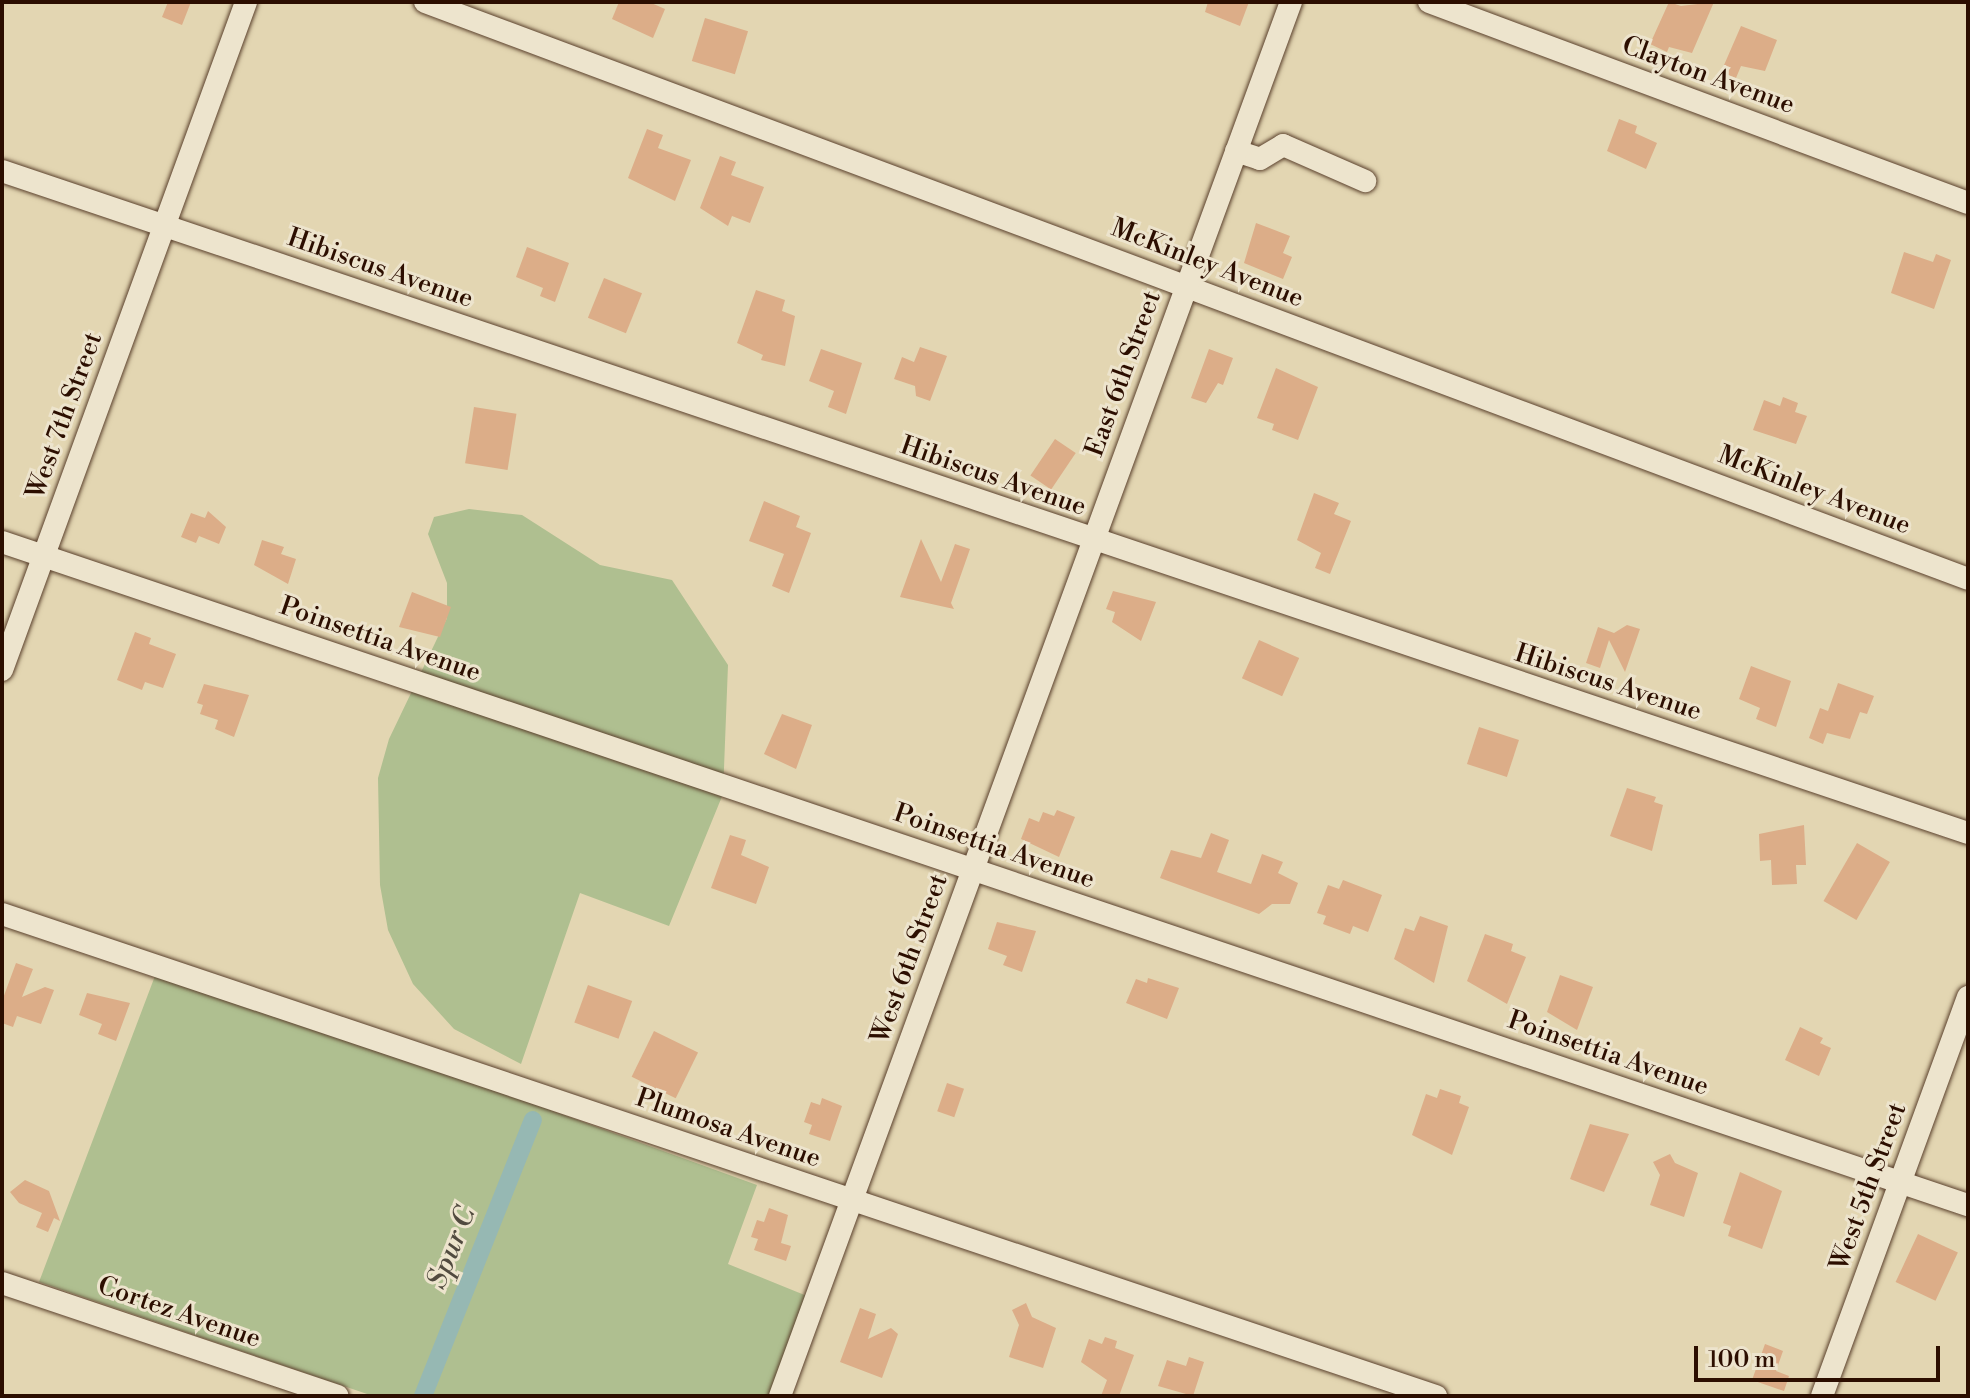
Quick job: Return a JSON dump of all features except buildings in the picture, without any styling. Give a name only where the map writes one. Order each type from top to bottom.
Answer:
[{"type":"street","name":"West 7th Street","points":[[2,670],[246,2]]},
{"type":"street","name":"McKinley Avenue","points":[[425,2],[1968,579]]},
{"type":"street","name":"East 6th Street","points":[[1092,540],[1291,2]]},
{"type":"street","name":"Clayton Avenue","points":[[1429,2],[1968,203]]},
{"type":"street","points":[[1236,151],[1260,159],[1283,145],[1365,181]]},
{"type":"street","name":"Hibiscus Avenue","points":[[2,171],[1968,833]]},
{"type":"street","name":"West 6th Street","points":[[780,1396],[1092,540]]},
{"type":"street","name":"Poinsettia Avenue","points":[[2,542],[1968,1205]]},
{"type":"street","name":"Plumosa Avenue","points":[[2,914],[1436,1396]]},
{"type":"street","name":"West 5th Street","points":[[1822,1396],[1968,997]]},
{"type":"street","name":"Cortez Avenue","points":[[2,1283],[337,1396]]},
{"type":"green space","points":[[469,509],[522,515],[600,565],[672,580],[728,665],[723,794],[669,926],[580,893],[521,1064],[454,1029],[413,984],[388,930],[380,885],[378,778],[389,739],[447,618],[447,583],[428,534],[434,517]]},
{"type":"green space","points":[[158,968],[757,1185],[728,1264],[807,1296],[769,1396],[373,1396],[39,1282]]},
{"type":"waterway","name":"Spur C","points":[[423,1396],[533,1120]]}]
